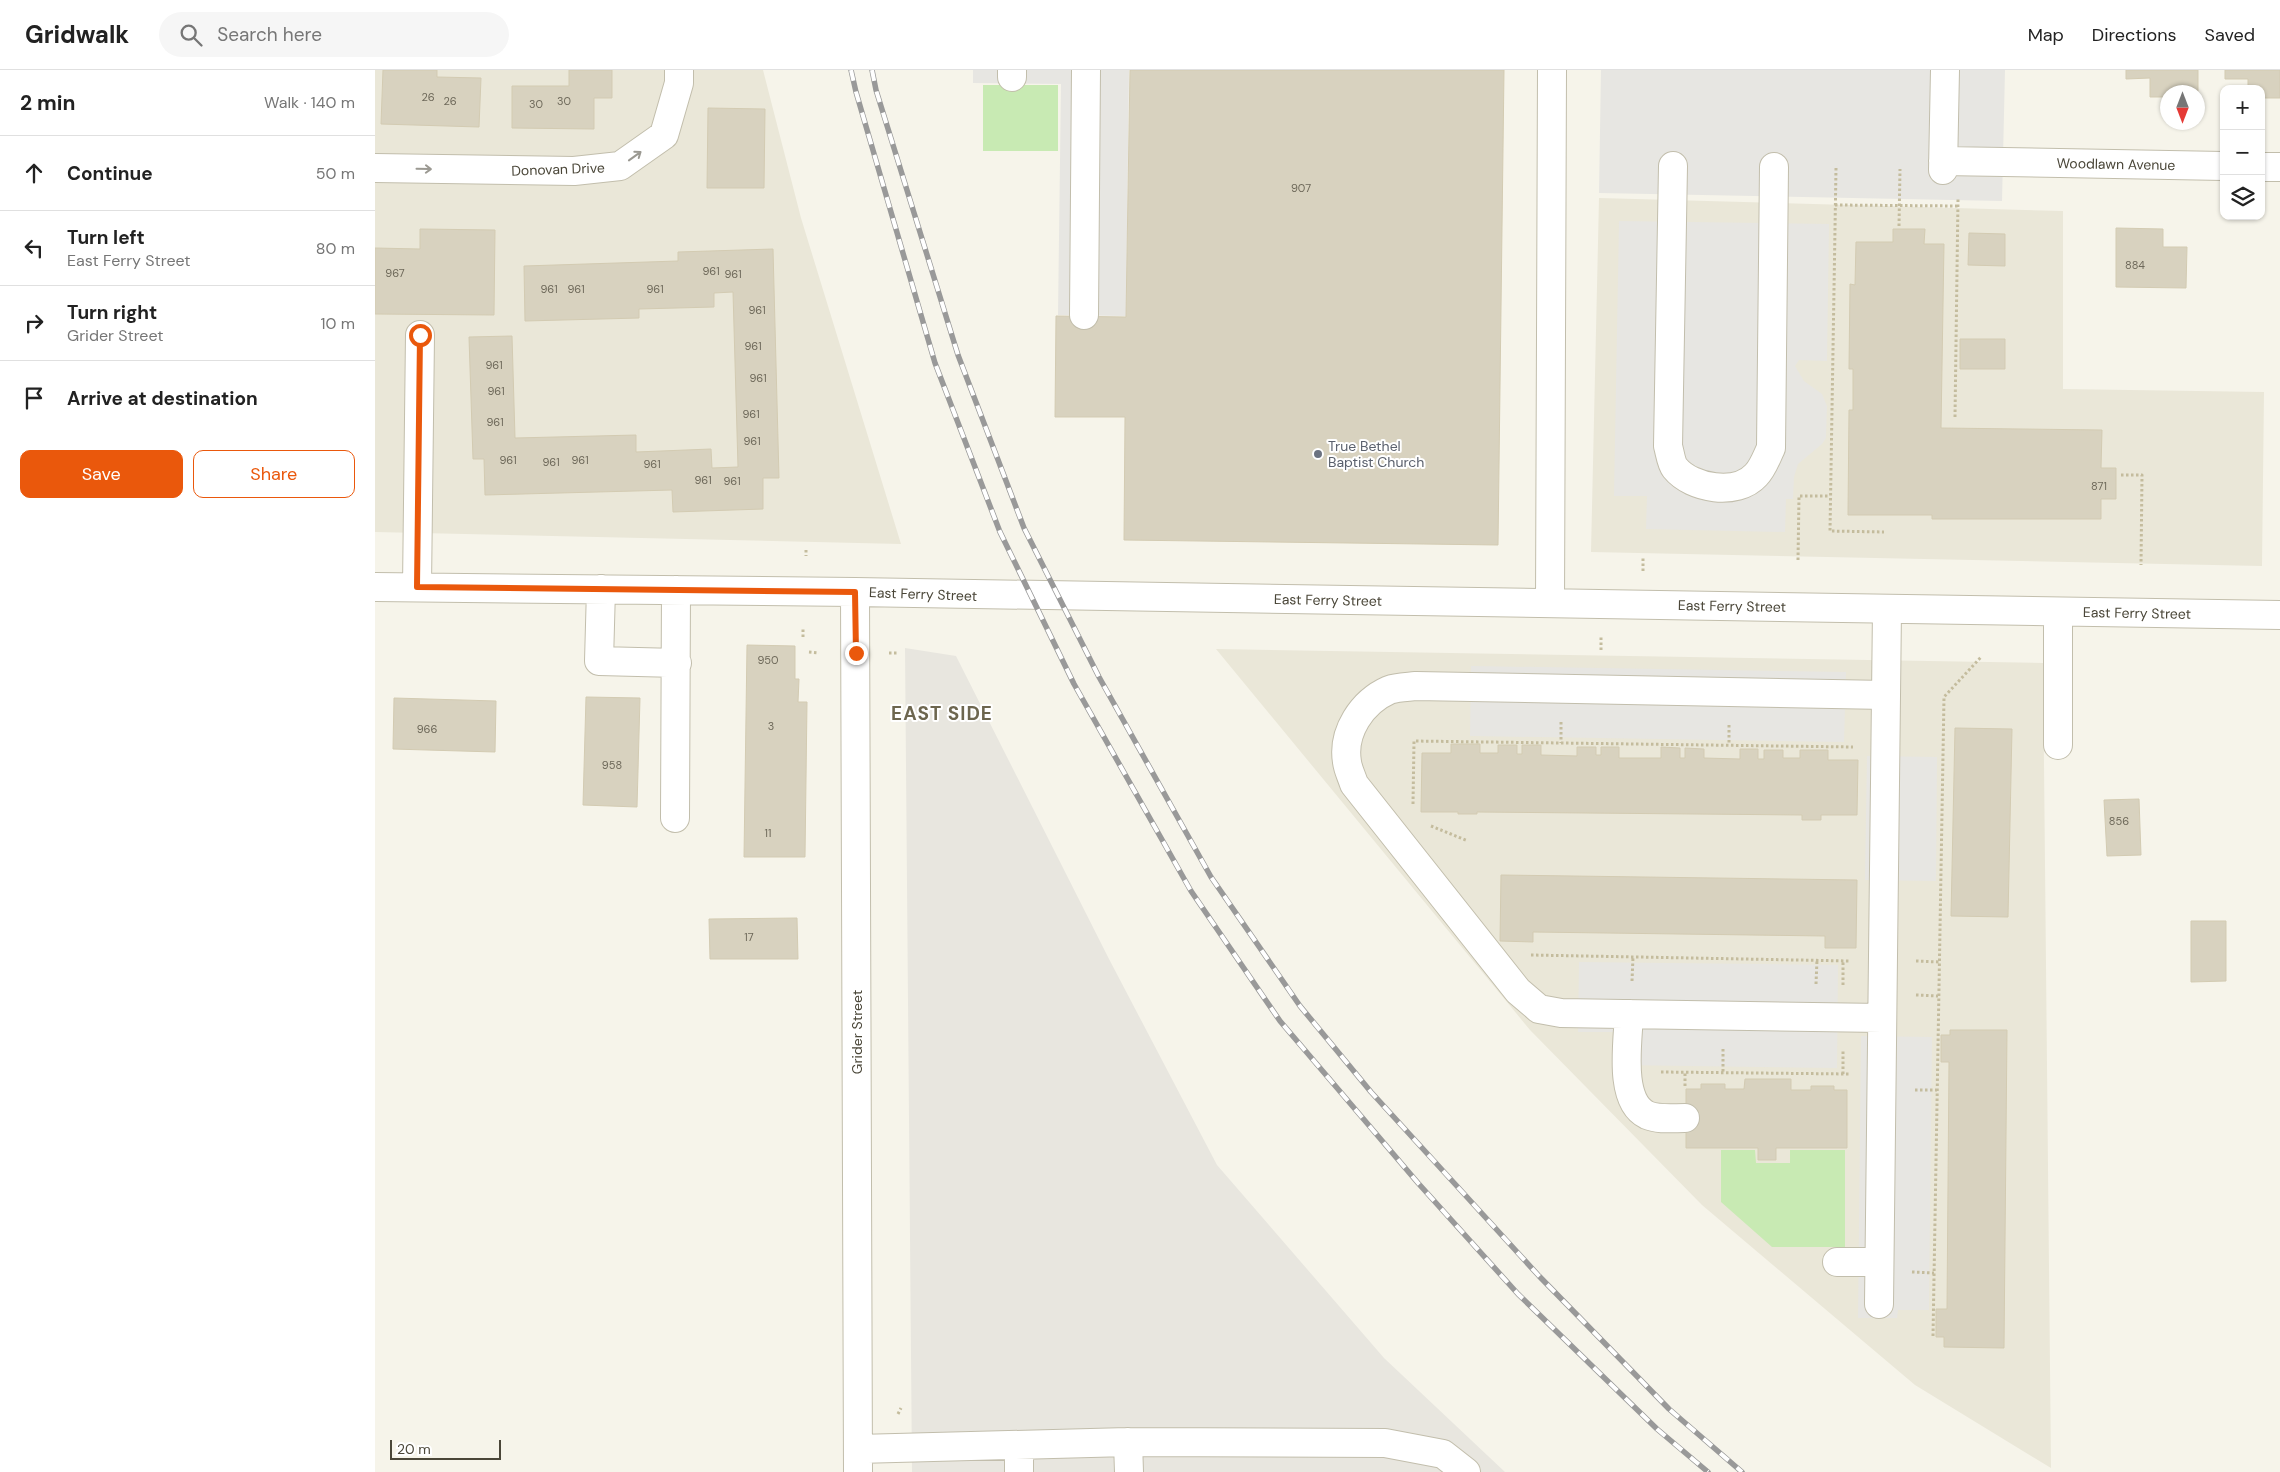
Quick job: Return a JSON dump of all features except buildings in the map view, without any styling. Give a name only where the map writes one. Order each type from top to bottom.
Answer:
[{"type":"street","name":"Donovan Drive","points":[[375,168],[574,171],[620,166],[664,135],[679,83],[679,70]]},
{"type":"street","points":[[1084,315],[1086,70]]},
{"type":"street","points":[[1550,603],[1552,70]]},
{"type":"street","name":"Woodlawn Avenue","points":[[1945,70],[1943,166],[2009,162],[2220,166]]},
{"type":"street","points":[[1673,166],[1668,446],[1675,468],[1695,483],[1718,488],[1739,485],[1756,476],[1771,448],[1774,168]]},
{"type":"street","points":[[2265,167],[2280,167]]},
{"type":"street","points":[[417,587],[420,335]]},
{"type":"street","name":"East Ferry Street","points":[[375,587],[855,592],[1104,598],[2280,615]]},
{"type":"street","points":[[601,589],[599,661],[677,663]]},
{"type":"street","points":[[675,818],[676,590]]},
{"type":"street","name":"Grider Street","points":[[855,592],[858,1460]]},
{"type":"street","points":[[1879,1304],[1887,610]]},
{"type":"street","points":[[2058,612],[2058,745]]},
{"type":"street","points":[[1883,1018],[1629,1014],[1561,1012],[1539,1009],[1518,992],[1354,784],[1347,762],[1347,746],[1357,716],[1371,701],[1390,690],[1416,686],[1886,695]]},
{"type":"street","points":[[1629,1014],[1628,1086],[1631,1098],[1637,1107],[1646,1114],[1657,1118],[1685,1118]]},
{"type":"street","points":[[1837,1262],[1879,1262]]},
{"type":"street","points":[[858,1460],[1019,1445],[1128,1442],[1385,1443],[1443,1454],[1466,1472]]},
{"type":"street","points":[[1128,1442],[1129,1472]]},
{"type":"street","points":[[1019,1445],[1019,1472]]},
{"type":"path","points":[[1836,168],[1830,531],[1884,532]]},
{"type":"path","points":[[1899,226],[1900,169]]},
{"type":"path","points":[[1835,205],[1958,206],[1955,417]]},
{"type":"path","points":[[2121,475],[2142,475],[2141,565]]},
{"type":"path","points":[[1797,560],[1799,496],[1830,496]]},
{"type":"path","points":[[806,550],[806,556]]},
{"type":"path","points":[[1643,558],[1643,570]]},
{"type":"path","points":[[803,627],[803,637]]},
{"type":"path","points":[[1601,638],[1601,650]]},
{"type":"path","points":[[809,652],[819,653]]},
{"type":"path","points":[[889,653],[897,653]]},
{"type":"path","points":[[1933,1336],[1932,1273],[1935,1090],[1944,697],[1981,656]]},
{"type":"path","points":[[1413,810],[1414,741],[1729,743],[1862,747]]},
{"type":"path","points":[[1422,823],[1468,841]]},
{"type":"path","points":[[1525,950],[1533,955],[1859,961]]},
{"type":"path","points":[[1632,984],[1633,957]]},
{"type":"path","points":[[1816,994],[1817,960]]},
{"type":"path","points":[[1843,961],[1843,992]]},
{"type":"path","points":[[1914,961],[1939,962]]},
{"type":"path","points":[[1913,995],[1938,996]]},
{"type":"path","points":[[1843,1046],[1843,1074]]},
{"type":"path","points":[[1723,1067],[1723,1072]]},
{"type":"path","points":[[1657,1072],[1856,1074]]},
{"type":"path","points":[[898,1415],[901,1408]]},
{"type":"shaded area","points":[[375,70],[763,70],[801,218],[901,544],[375,532]]},
{"type":"shaded area","points":[[973,70],[1129,70],[1126,316],[1058,315],[1061,84],[973,83]]},
{"type":"shaded area","points":[[1601,70],[2005,70],[2002,201],[1599,193]]},
{"type":"shaded area","points":[[1599,198],[2063,211],[2063,389],[2264,392],[2262,566],[1591,552]]},
{"type":"shaded area","points":[[1619,221],[1829,224],[1827,361],[1799,360],[1795,366],[1804,381],[1822,394],[1827,406],[1826,438],[1822,444],[1798,464],[1794,477],[1793,499],[1786,499],[1785,532],[1646,529],[1647,496],[1614,496]]},
{"type":"shaded area","points":[[905,648],[956,656],[1109,959],[1217,1165],[1384,1358],[1505,1472],[912,1472]]},
{"type":"shaded area","points":[[1216,649],[2043,663],[2051,1468],[1915,1385],[1702,1205],[1530,1030]]},
{"type":"shaded area","points":[[1471,666],[1846,672],[1844,742],[1470,736]]},
{"type":"shaded area","points":[[1867,756],[1937,757],[1936,881],[1865,880]]},
{"type":"shaded area","points":[[1579,962],[1838,965],[1837,1068],[1617,1065],[1617,1032],[1578,1032]]},
{"type":"shaded area","points":[[1861,1036],[1932,1037],[1929,1310],[1898,1310],[1897,1318],[1858,1318]]},
{"type":"green space","points":[[983,85],[1058,85],[1058,151],[983,151]]},
{"type":"green space","points":[[1721,1150],[1755,1150],[1756,1163],[1790,1163],[1790,1150],[1845,1150],[1845,1247],[1772,1247],[1721,1202]]},
{"type":"railway","points":[[851,70],[935,363],[1000,532],[1074,684],[1191,891],[1280,1021],[1418,1183],[1518,1294],[1657,1429],[1708,1472]]},
{"type":"railway","points":[[872,70],[876,90],[958,355],[1024,528],[1099,677],[1211,877],[1300,1006],[1371,1092],[1539,1276],[1669,1409],[1742,1472]]},
{"type":"place","name":"True Bethel Baptist Church","points":[[1318,454]]},
{"type":"district","name":"EAST SIDE","points":[[942,713]]},
{"type":"route","points":[[420,335],[417,587],[855,592],[856,653]]}]
